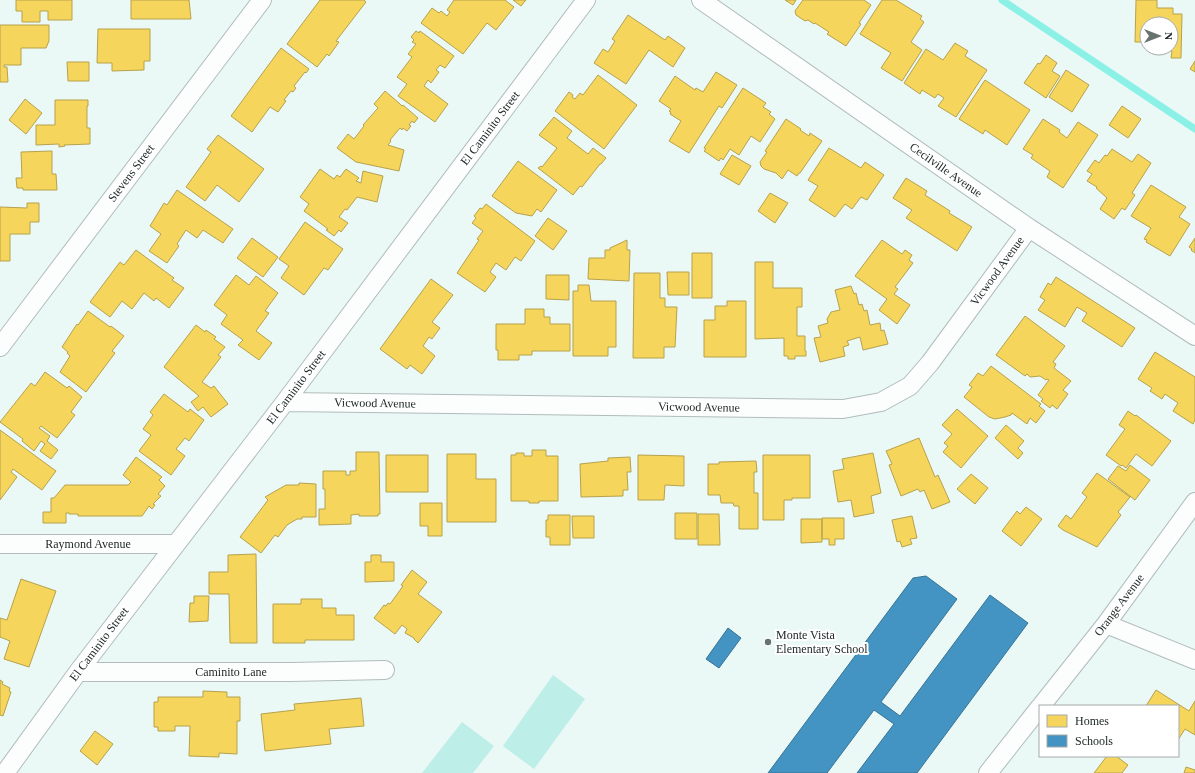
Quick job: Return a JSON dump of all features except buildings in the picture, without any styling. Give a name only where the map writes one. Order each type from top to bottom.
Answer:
[{"type":"street","name":"Stevens Street","points":[[0,347],[262,0]]},
{"type":"street","name":"El Caminito Street","points":[[5,773],[78,672],[285,402],[586,0]]},
{"type":"street","name":"Cecilville Avenue","points":[[701,0],[1029,228],[1195,336]]},
{"type":"street","name":"Vicwood Avenue","points":[[285,402],[843,409],[881,402],[910,386],[930,363],[1029,228]]},
{"type":"street","name":"Orange Avenue","points":[[1043,705],[1106,624],[1195,502]]},
{"type":"street","name":"Raymond Avenue","points":[[0,544],[176,544]]},
{"type":"street","points":[[1106,624],[1195,660]]},
{"type":"street","name":"Caminito Lane","points":[[78,672],[291,672],[385,670]]},
{"type":"street","name":"Orange Avenue","points":[[988,773],[1039,709]]},
{"type":"shaded area","points":[[553,675],[585,699],[534,769],[503,746]]},
{"type":"shaded area","points":[[462,722],[494,746],[473,773],[422,773]]},
{"type":"waterway","points":[[1002,0],[1195,129]]},
{"type":"place","name":"Monte Vista Elementary School","points":[[768,642]]}]
